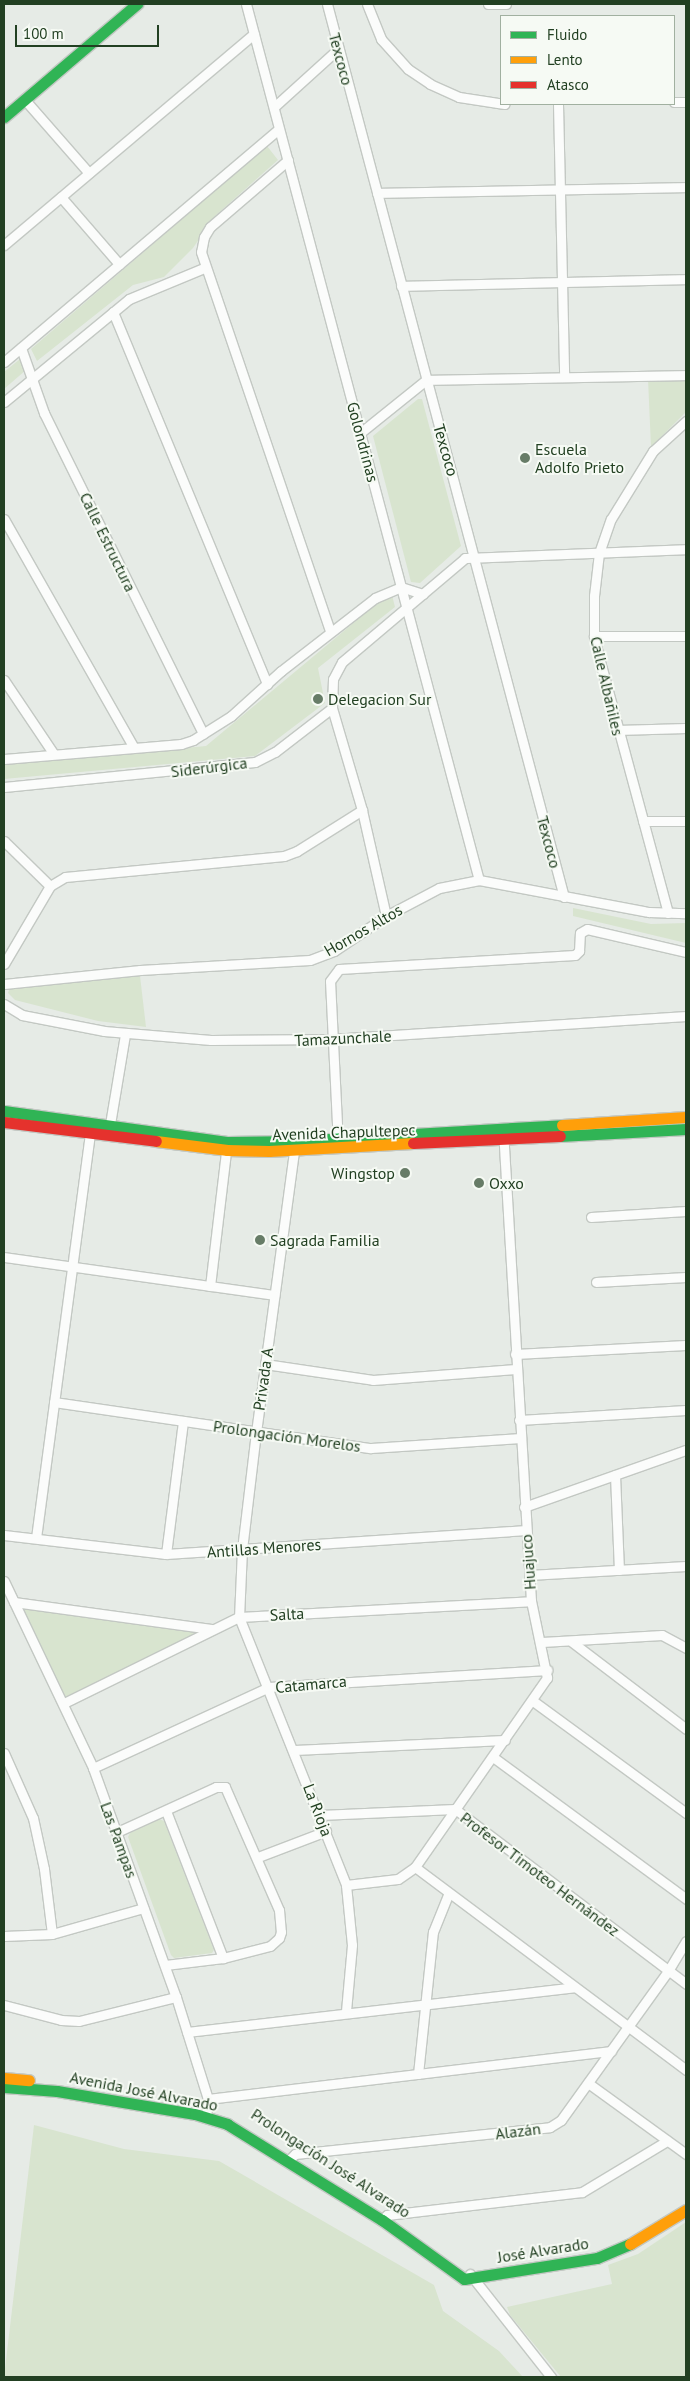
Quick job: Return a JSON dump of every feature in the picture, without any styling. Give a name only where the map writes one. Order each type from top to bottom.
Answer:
[{"type":"main road","points":[[4,117],[137,4]]},
{"type":"main road","points":[[4,1111],[91,1127],[110,1124],[227,1146]]},
{"type":"main road","points":[[503,1134],[686,1117]]},
{"type":"main road","name":"Avenida Chapultepec","points":[[4,1122],[91,1127],[108,1136],[227,1146],[294,1146],[503,1134],[686,1129]]},
{"type":"main road","name":"Prolongación José Alvarado","points":[[4,2084],[207,2108],[247,2126],[291,2158],[475,2277]]},
{"type":"main road","name":"José Alvarado","points":[[475,2277],[597,2258],[628,2245],[686,2210]]},
{"type":"street","name":"Golondrinas","points":[[246,4],[479,880]]},
{"type":"street","name":"Texcoco","points":[[327,4],[426,380],[475,555],[564,897]]},
{"type":"street","points":[[367,4],[381,39],[408,69],[430,84],[459,97],[500,103]]},
{"type":"street","points":[[488,4],[506,4]]},
{"type":"street","points":[[4,245],[254,34]]},
{"type":"street","points":[[274,107],[338,49]]},
{"type":"street","points":[[25,100],[90,173]]},
{"type":"street","points":[[558,105],[564,377]]},
{"type":"street","points":[[4,362],[279,129]]},
{"type":"street","points":[[288,160],[210,227],[201,245],[204,268],[330,632]]},
{"type":"street","points":[[377,193],[686,187]]},
{"type":"street","points":[[62,197],[119,264]]},
{"type":"street","points":[[4,402],[129,299],[204,268]]},
{"type":"street","points":[[401,286],[686,279]]},
{"type":"street","points":[[113,312],[266,684]]},
{"type":"street","name":"Calle Estructura","points":[[21,348],[34,376],[44,413],[203,734]]},
{"type":"street","points":[[360,433],[426,380],[686,375]]},
{"type":"street","name":"Calle Albañiles","points":[[668,913],[617,730],[594,636],[599,554],[611,519],[642,468],[669,434],[686,421]]},
{"type":"street","points":[[4,519],[134,748]]},
{"type":"street","points":[[386,916],[362,810],[332,708],[331,687],[336,670],[458,562],[475,555],[599,554],[686,549]]},
{"type":"street","points":[[401,587],[423,594]]},
{"type":"street","name":"Siderúrgica","points":[[4,759],[53,753],[181,744],[203,734],[231,716],[266,684],[330,632],[375,598],[401,587]]},
{"type":"street","points":[[594,636],[686,636]]},
{"type":"street","points":[[4,680],[53,753]]},
{"type":"street","name":"Siderúrgica","points":[[4,788],[255,762],[275,752],[332,708]]},
{"type":"street","points":[[617,730],[686,728]]},
{"type":"street","points":[[4,964],[50,886],[65,877],[80,874],[284,856],[297,851],[362,810]]},
{"type":"street","points":[[643,821],[686,821]]},
{"type":"street","points":[[4,841],[50,886]]},
{"type":"street","name":"Hornos Altos","points":[[4,984],[140,970],[310,960],[334,951],[386,916],[439,888],[479,880],[564,897],[668,913],[686,913]]},
{"type":"street","name":"Hornos Altos","points":[[331,1039],[330,981],[334,972],[344,968],[575,954],[579,951],[580,933],[587,929],[686,952]]},
{"type":"street","name":"Tamazunchale","points":[[4,1004],[22,1014],[125,1034],[211,1040],[331,1039],[686,1016]]},
{"type":"street","points":[[108,1136],[125,1034]]},
{"type":"street","points":[[331,1039],[338,1144]]},
{"type":"street","points":[[36,1538],[91,1127]]},
{"type":"street","name":"Huajuco","points":[[346,1885],[398,1879],[415,1867],[546,1684],[547,1670],[542,1642],[530,1601],[503,1134]]},
{"type":"street","points":[[210,1286],[227,1146]]},
{"type":"street","name":"Privada A","points":[[239,1618],[242,1549],[294,1146]]},
{"type":"street","points":[[591,1217],[686,1211]]},
{"type":"street","points":[[4,1257],[274,1295]]},
{"type":"street","points":[[596,1282],[686,1277]]},
{"type":"street","points":[[515,1354],[686,1345]]},
{"type":"street","points":[[265,1364],[373,1380],[516,1369]]},
{"type":"street","name":"Prolongación Morelos","points":[[54,1402],[370,1448],[521,1438]]},
{"type":"street","points":[[520,1420],[686,1410]]},
{"type":"street","points":[[166,1554],[183,1421]]},
{"type":"street","points":[[524,1507],[686,1450]]},
{"type":"street","points":[[615,1475],[619,1570]]},
{"type":"street","name":"Antillas Menores","points":[[4,1536],[36,1538],[166,1554],[526,1530]]},
{"type":"street","points":[[528,1575],[686,1566]]},
{"type":"street","name":"Las Pampas","points":[[4,1581],[64,1703],[93,1768],[165,1964],[187,2032],[207,2108]]},
{"type":"street","name":"Salta","points":[[64,1703],[211,1629],[239,1618],[530,1601]]},
{"type":"street","points":[[14,1602],[211,1629]]},
{"type":"street","name":"La Rioja","points":[[239,1618],[269,1687],[346,1885],[352,1945],[346,2011]]},
{"type":"street","points":[[542,1642],[572,1642],[662,1635],[686,1648]]},
{"type":"street","points":[[572,1642],[686,1729]]},
{"type":"street","name":"Catamarca","points":[[93,1768],[269,1687],[547,1670]]},
{"type":"street","points":[[533,1701],[686,1813]]},
{"type":"street","points":[[294,1750],[505,1740]]},
{"type":"street","points":[[4,1753],[33,1818],[44,1869],[52,1934]]},
{"type":"street","points":[[493,1757],[686,1899]]},
{"type":"street","points":[[117,1832],[216,1787],[225,1787],[258,1857],[279,1910],[279,1938],[270,1946],[222,1958],[165,1964]]},
{"type":"street","name":"Profesor Timoteo Hernández","points":[[320,1815],[455,1809],[686,1984]]},
{"type":"street","points":[[166,1811],[222,1958]]},
{"type":"street","points":[[258,1857],[326,1832]]},
{"type":"street","points":[[415,1867],[448,1895],[686,2070]]},
{"type":"street","points":[[418,2074],[433,1932],[448,1895]]},
{"type":"street","points":[[4,1936],[52,1934],[143,1908]]},
{"type":"street","name":"Alazán","points":[[291,2158],[550,2127],[561,2120],[668,1971],[686,1941]]},
{"type":"street","points":[[187,2032],[346,2011],[574,1987]]},
{"type":"street","points":[[4,2005],[61,2020],[79,2021],[176,1997]]},
{"type":"street","points":[[207,2108],[418,2074],[611,2051]]},
{"type":"street","points":[[588,2083],[686,2154]]},
{"type":"street","points":[[384,2218],[582,2192],[667,2141]]},
{"type":"street","name":"Prolongación José Alvarado","points":[[475,2277],[551,2377]]},
{"type":"green space","points":[[267,146],[278,160],[215,216],[193,248],[164,277],[133,285],[37,361],[31,349]]},
{"type":"green space","points":[[20,359],[26,370],[4,389],[4,372]]},
{"type":"green space","points":[[648,379],[686,381],[686,412],[651,447]]},
{"type":"green space","points":[[418,399],[422,399],[461,546],[420,583],[411,582],[373,436]]},
{"type":"green space","points":[[387,595],[392,595],[395,607],[318,668],[325,703],[255,756],[4,779],[4,765],[206,746]]},
{"type":"green space","points":[[573,908],[651,924],[686,923],[686,943],[573,916]]},
{"type":"green space","points":[[140,976],[146,1027],[98,1021],[15,1000],[8,993],[10,987],[20,983]]},
{"type":"green space","points":[[14,1602],[211,1629],[64,1703]]},
{"type":"green space","points":[[159,1819],[164,1821],[214,1950],[212,1953],[174,1958],[171,1955],[128,1837],[130,1833]]},
{"type":"green space","points":[[34,2125],[124,2149],[219,2161],[434,2285],[443,2311],[499,2351],[523,2377],[4,2377]]},
{"type":"green space","points":[[686,2222],[686,2377],[561,2377],[510,2315],[507,2307],[612,2284],[608,2265],[638,2254]]},
{"type":"traffic: fast","points":[[4,117],[137,4]]},
{"type":"traffic: fast","points":[[4,1111],[227,1142],[295,1141],[562,1125]]},
{"type":"traffic: fast","points":[[560,1136],[686,1129]]},
{"type":"traffic: fast","points":[[4,2087],[57,2091],[195,2114],[227,2124],[382,2220],[464,2279],[597,2258],[630,2244]]},
{"type":"traffic: slow","points":[[562,1125],[686,1117]]},
{"type":"traffic: slow","points":[[156,1141],[227,1150],[269,1151],[413,1143]]},
{"type":"traffic: slow","points":[[4,2078],[29,2080]]},
{"type":"traffic: slow","points":[[630,2244],[686,2210]]},
{"type":"traffic: jam","points":[[4,1122],[156,1141]]},
{"type":"traffic: jam","points":[[413,1143],[560,1136]]},
{"type":"place","name":"Escuela Adolfo Prieto","points":[[525,458]]},
{"type":"place","name":"Delegacion Sur","points":[[318,699]]},
{"type":"place","name":"Wingstop","points":[[405,1173]]},
{"type":"place","name":"Oxxo","points":[[479,1183]]},
{"type":"place","name":"Sagrada Familia","points":[[260,1240]]}]
